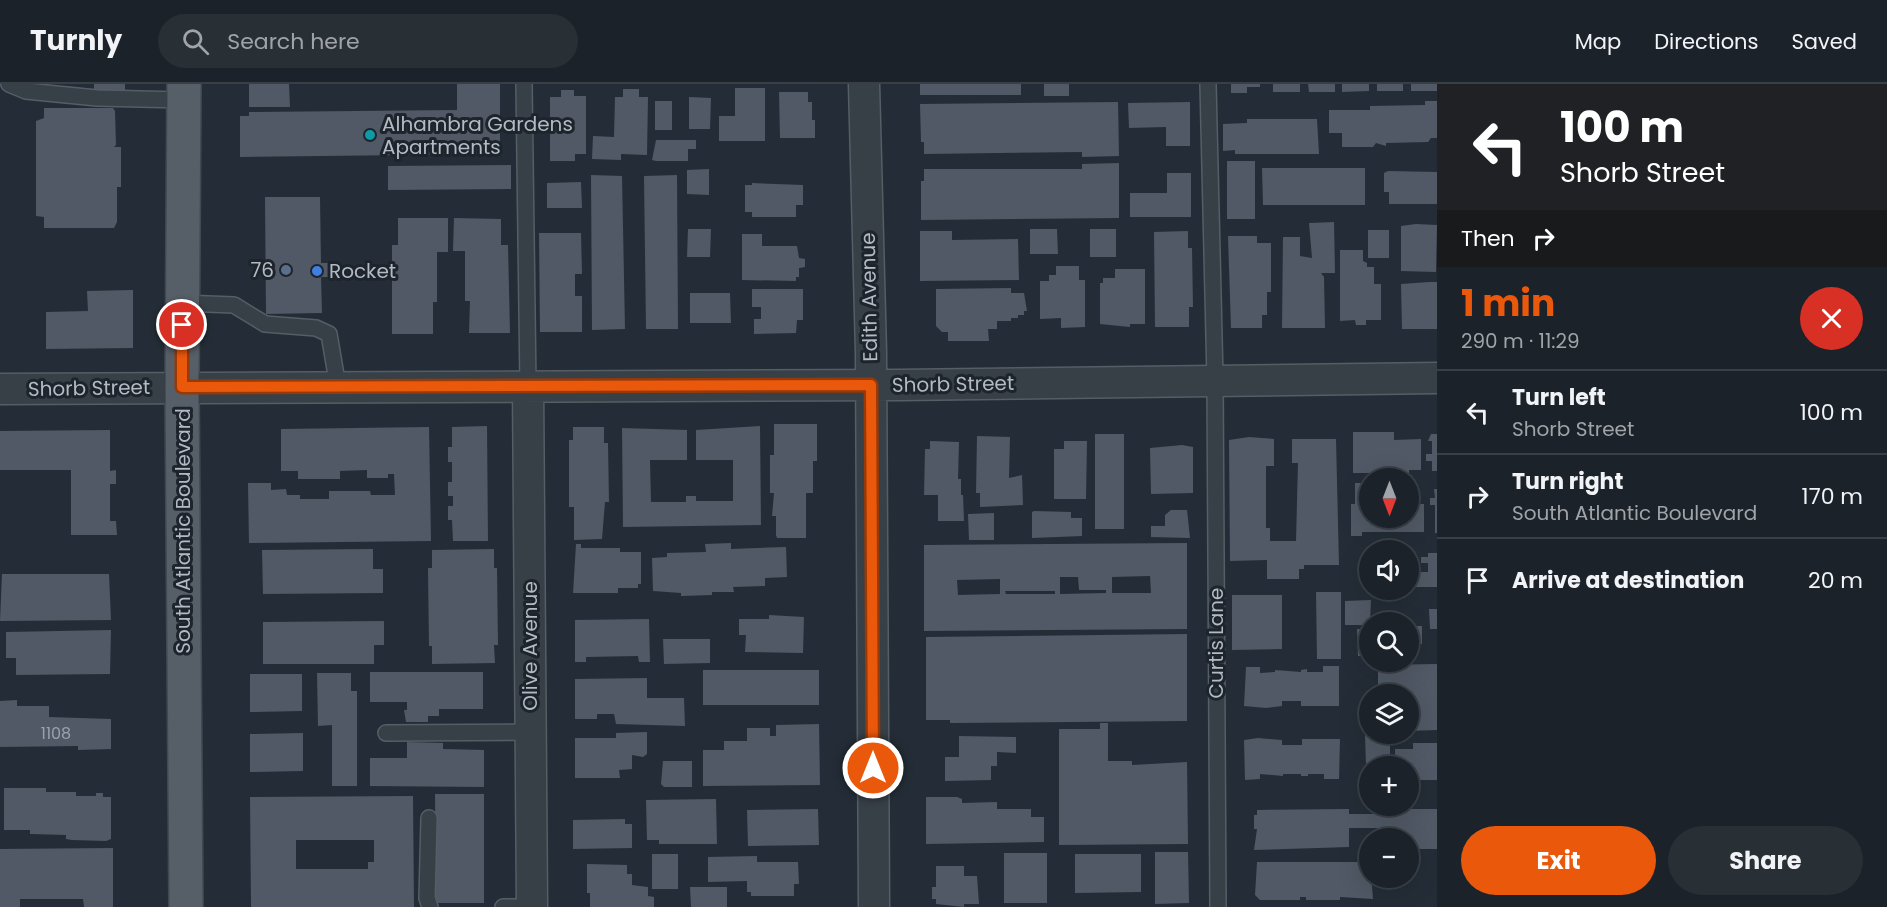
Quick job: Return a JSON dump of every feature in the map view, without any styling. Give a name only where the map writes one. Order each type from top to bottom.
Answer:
[{"type":"main road","name":"South Atlantic Boulevard","points":[[184,92],[182,387],[186,907]]},
{"type":"street","name":"Edith Avenue","points":[[864,84],[871,385],[874,907]]},
{"type":"street","name":"Shorb Street","points":[[0,389],[871,385],[1437,378]]},
{"type":"street","name":"Olive Avenue","points":[[528,386],[531,907]]},
{"type":"lane","points":[[9,84],[26,91],[97,98],[184,92]]},
{"type":"lane","points":[[524,84],[528,386]]},
{"type":"lane","name":"Curtis Lane","points":[[1208,84],[1215,379],[1218,907]]},
{"type":"lane","points":[[182,303],[234,305],[265,324],[316,328],[329,334],[338,387]]},
{"type":"lane","points":[[386,732],[531,732]]},
{"type":"lane","points":[[429,818],[428,898],[430,907]]},
{"type":"lane","points":[[503,907],[531,907]]},
{"type":"building","points":[[94,84],[125,84],[125,91],[94,91]]},
{"type":"building","points":[[249,84],[289,84],[290,107],[249,107]]},
{"type":"building","name":"Alhambra Gardens Apartments","points":[[457,84],[500,84],[500,154],[240,157],[240,116],[249,116],[249,112],[457,110]]},
{"type":"building","points":[[920,84],[1021,84],[1021,95],[920,95]]},
{"type":"building","points":[[1044,84],[1069,84],[1069,96],[1044,96]]},
{"type":"building","points":[[1231,84],[1260,84],[1260,87],[1247,87],[1247,93],[1231,93]]},
{"type":"building","points":[[1273,84],[1300,84],[1300,92],[1273,92]]},
{"type":"building","points":[[1308,84],[1335,84],[1335,92],[1309,92]]},
{"type":"building","points":[[1342,84],[1369,84],[1369,91],[1342,92]]},
{"type":"building","points":[[1377,84],[1403,84],[1403,91],[1377,91]]},
{"type":"building","points":[[1411,84],[1437,84],[1437,91],[1411,91]]},
{"type":"building","points":[[735,88],[765,88],[765,141],[719,141],[719,116],[735,116]]},
{"type":"building","points":[[623,89],[639,89],[639,97],[648,97],[647,155],[621,154],[621,160],[592,159],[593,136],[614,137],[615,97],[623,97]]},
{"type":"building","points":[[561,90],[574,90],[574,96],[586,96],[586,154],[575,154],[575,161],[550,161],[550,97],[561,97]]},
{"type":"building","points":[[779,92],[808,92],[808,102],[812,102],[812,120],[815,120],[815,138],[780,138]]},
{"type":"building","points":[[689,97],[711,98],[710,129],[689,129]]},
{"type":"building","points":[[655,101],[672,101],[672,130],[655,130]]},
{"type":"building","points":[[1425,101],[1437,101],[1437,138],[1431,138],[1428,142],[1386,143],[1386,146],[1376,143],[1373,147],[1342,147],[1342,133],[1329,133],[1329,110],[1370,110],[1370,106],[1425,105]]},
{"type":"building","points":[[1118,102],[1119,156],[1082,157],[1082,152],[924,154],[924,142],[921,142],[920,104]]},
{"type":"building","points":[[1190,102],[1190,146],[1166,146],[1166,127],[1129,128],[1128,103]]},
{"type":"building","points":[[44,108],[113,108],[115,111],[116,145],[114,147],[121,147],[121,187],[117,187],[117,222],[114,228],[44,228],[44,217],[36,216],[36,121],[44,118]]},
{"type":"building","points":[[1247,119],[1317,119],[1319,154],[1235,154],[1235,150],[1223,151],[1223,124],[1247,123]]},
{"type":"building","points":[[656,140],[696,140],[696,149],[688,149],[688,161],[656,161],[652,160]]},
{"type":"building","points":[[1227,161],[1255,161],[1255,219],[1227,219]]},
{"type":"building","points":[[1119,163],[1119,218],[921,220],[921,181],[924,181],[924,169],[1082,169],[1082,164]]},
{"type":"building","points":[[511,165],[511,189],[388,190],[388,166]]},
{"type":"building","points":[[1262,168],[1365,168],[1365,205],[1263,205]]},
{"type":"building","points":[[709,169],[709,195],[687,194],[687,170]]},
{"type":"building","points":[[1388,171],[1437,172],[1437,204],[1389,204],[1389,192],[1384,192],[1384,173]]},
{"type":"building","points":[[1167,173],[1191,173],[1191,217],[1130,217],[1130,193],[1167,193]]},
{"type":"building","points":[[591,175],[622,176],[625,329],[592,330]]},
{"type":"building","points":[[677,175],[678,329],[646,329],[644,176]]},
{"type":"building","points":[[581,182],[582,208],[547,208],[547,183]]},
{"type":"building","points":[[752,183],[803,185],[803,205],[796,205],[796,217],[752,217],[752,212],[745,212],[745,185],[752,185]]},
{"type":"building","points":[[265,197],[320,197],[321,263],[337,263],[337,277],[321,277],[322,313],[266,314]]},
{"type":"building","points":[[398,218],[448,218],[448,252],[437,252],[437,302],[433,302],[433,334],[392,334],[392,245],[398,245]]},
{"type":"building","points":[[454,218],[501,219],[501,245],[508,245],[510,333],[469,333],[470,301],[465,301],[465,251],[453,251]]},
{"type":"building","points":[[1334,222],[1335,273],[1321,273],[1324,277],[1325,328],[1282,328],[1283,237],[1300,237],[1300,256],[1312,258],[1309,223]]},
{"type":"building","points":[[1437,225],[1436,272],[1401,271],[1401,226]]},
{"type":"building","points":[[688,229],[711,229],[710,257],[687,257]]},
{"type":"building","points":[[1030,229],[1057,229],[1058,254],[1030,254]]},
{"type":"building","points":[[1090,229],[1116,229],[1116,257],[1090,257]]},
{"type":"building","points":[[1368,230],[1389,230],[1389,258],[1368,258]]},
{"type":"building","points":[[920,231],[952,231],[952,240],[1018,239],[1019,280],[920,281]]},
{"type":"building","points":[[1188,231],[1188,248],[1192,248],[1193,307],[1189,307],[1189,327],[1155,327],[1154,232]]},
{"type":"building","points":[[539,233],[581,233],[582,274],[575,274],[575,296],[582,296],[582,332],[540,332]]},
{"type":"building","points":[[742,234],[762,234],[762,246],[797,246],[799,258],[805,259],[805,267],[799,268],[799,277],[796,277],[796,281],[742,280]]},
{"type":"building","points":[[1228,236],[1257,236],[1257,243],[1271,243],[1271,292],[1267,292],[1267,315],[1262,315],[1262,328],[1231,328]]},
{"type":"building","points":[[1340,250],[1363,250],[1363,261],[1367,263],[1367,267],[1374,267],[1374,284],[1381,284],[1381,320],[1366,320],[1366,325],[1356,325],[1355,320],[1340,321]]},
{"type":"building","points":[[1056,266],[1079,266],[1079,280],[1085,280],[1085,327],[1061,328],[1061,318],[1040,319],[1040,281],[1049,281],[1049,275],[1056,275]]},
{"type":"building","points":[[1115,269],[1145,269],[1145,324],[1130,324],[1130,327],[1100,324],[1100,283],[1103,283],[1103,278],[1115,278]]},
{"type":"building","points":[[1437,282],[1437,329],[1402,329],[1401,284]]},
{"type":"building","points":[[1011,288],[1011,293],[1024,293],[1027,311],[1024,311],[1024,315],[1018,315],[1018,318],[1011,318],[1011,321],[997,321],[997,329],[988,329],[989,341],[948,341],[948,332],[942,332],[936,326],[936,289]]},
{"type":"building","points":[[752,289],[803,289],[803,320],[797,320],[796,333],[754,334],[754,319],[761,319],[761,307],[752,307]]},
{"type":"building","points":[[133,290],[133,348],[46,349],[46,312],[88,311],[87,291]]},
{"type":"building","points":[[690,293],[730,293],[731,323],[690,323]]},
{"type":"building","points":[[774,424],[817,424],[817,461],[813,461],[813,493],[806,493],[806,538],[777,538],[776,535],[776,516],[772,516],[774,493],[770,493],[770,455],[774,455]]},
{"type":"building","points":[[487,426],[488,541],[453,541],[452,520],[448,520],[448,506],[453,506],[453,496],[448,496],[448,482],[452,482],[452,462],[448,462],[448,447],[452,447],[452,427]]},
{"type":"building","points":[[760,426],[761,525],[623,527],[622,428],[687,430],[687,460],[650,460],[651,502],[686,502],[686,496],[696,496],[696,501],[733,501],[733,460],[696,460],[696,430]]},
{"type":"building","points":[[429,427],[431,541],[249,543],[248,483],[271,483],[271,490],[286,489],[287,495],[300,495],[300,499],[329,499],[329,491],[370,491],[371,495],[395,495],[394,474],[388,474],[388,478],[367,478],[367,470],[340,471],[340,479],[298,479],[298,471],[281,471],[281,429]]},
{"type":"building","points":[[573,427],[604,427],[604,443],[608,443],[609,502],[605,502],[602,539],[574,540],[574,507],[569,507],[569,440],[573,440]]},
{"type":"building","points":[[110,430],[110,471],[116,470],[116,484],[110,484],[110,521],[116,521],[117,535],[71,535],[71,470],[0,470],[0,431]]},
{"type":"building","points":[[1353,432],[1394,432],[1394,440],[1421,439],[1421,470],[1419,468],[1359,468],[1359,473],[1353,473]]},
{"type":"building","points":[[1095,434],[1124,434],[1124,529],[1095,529]]},
{"type":"building","points":[[1431,434],[1437,434],[1437,471],[1432,471],[1432,461],[1426,461],[1426,454],[1432,454],[1432,441],[1428,441]]},
{"type":"building","points":[[977,436],[1010,437],[1009,478],[1022,475],[1023,505],[980,507],[980,493],[976,493]]},
{"type":"building","points":[[1249,437],[1274,439],[1274,466],[1266,466],[1266,528],[1270,528],[1270,541],[1296,541],[1298,463],[1292,463],[1292,439],[1336,439],[1339,565],[1304,565],[1304,569],[1299,569],[1299,579],[1267,579],[1267,560],[1230,561],[1229,440]]},
{"type":"building","points":[[930,441],[959,442],[958,479],[961,479],[964,521],[938,521],[938,495],[924,495],[925,449],[930,449]]},
{"type":"building","points":[[1064,441],[1087,441],[1086,499],[1054,499],[1054,449],[1064,449]]},
{"type":"building","points":[[1182,445],[1193,447],[1193,493],[1151,494],[1150,448]]},
{"type":"building","points":[[1355,483],[1359,483],[1359,528],[1419,528],[1419,504],[1424,504],[1424,532],[1362,532],[1362,536],[1351,536],[1351,504],[1355,504]]},
{"type":"building","points":[[1434,489],[1437,489],[1437,533],[1435,533],[1435,505],[1430,505],[1430,498],[1435,498]]},
{"type":"building","points":[[1171,510],[1187,510],[1190,538],[1151,537],[1151,526],[1165,526],[1165,515]]},
{"type":"building","points":[[1032,512],[1071,512],[1071,518],[1082,518],[1082,536],[1032,538]]},
{"type":"building","points":[[994,513],[994,540],[969,540],[968,514]]},
{"type":"building","points":[[731,543],[731,549],[786,547],[787,577],[765,578],[765,586],[733,587],[734,592],[712,592],[712,595],[681,596],[681,593],[653,591],[652,558],[667,557],[667,553],[706,552],[705,544]]},
{"type":"building","points":[[1187,543],[1187,629],[924,631],[924,545]],"holes":[[[1150,576],[1151,593],[1112,593],[1112,577]],[[1060,577],[1078,577],[1079,590],[1106,590],[1106,593],[1060,594]],[[1000,579],[1000,594],[958,595],[957,580]],[[1005,591],[1055,591],[1055,594],[1006,594]]]},
{"type":"building","points":[[576,544],[581,544],[581,548],[620,548],[620,552],[641,552],[641,584],[638,584],[638,588],[618,588],[618,593],[573,593]]},
{"type":"building","points":[[373,549],[373,569],[383,569],[383,593],[263,594],[262,550]]},
{"type":"building","points":[[494,549],[494,568],[497,568],[498,645],[494,645],[495,663],[432,664],[432,646],[429,646],[428,568],[432,568],[432,550]]},
{"type":"building","points":[[1428,553],[1437,553],[1437,587],[1419,587],[1419,572],[1428,572],[1428,563],[1421,563],[1421,557],[1428,557]]},
{"type":"building","points":[[2,574],[109,574],[111,620],[0,621]]},
{"type":"building","points":[[1316,592],[1341,592],[1341,659],[1317,659]]},
{"type":"building","points":[[1232,595],[1282,595],[1282,649],[1232,650]]},
{"type":"building","points":[[1371,600],[1371,612],[1359,612],[1359,625],[1345,625],[1345,601]]},
{"type":"building","points":[[1429,609],[1437,609],[1437,629],[1430,629]]},
{"type":"building","points":[[769,615],[804,617],[803,653],[745,652],[746,635],[739,635],[739,619],[769,619]]},
{"type":"building","points":[[649,619],[650,662],[639,662],[638,656],[586,657],[586,662],[575,662],[575,620]]},
{"type":"building","points":[[384,621],[384,645],[374,645],[374,664],[263,664],[263,622]]},
{"type":"building","points":[[1419,626],[1422,626],[1422,644],[1419,644]]},
{"type":"building","points":[[1357,629],[1359,629],[1359,656]]},
{"type":"building","points":[[111,630],[110,674],[16,675],[16,658],[6,658],[6,632]]},
{"type":"building","points":[[1187,634],[1187,721],[950,723],[950,720],[926,720],[926,637]]},
{"type":"building","points":[[663,639],[710,639],[710,663],[664,664]]},
{"type":"building","points":[[1419,664],[1437,664],[1437,730],[1419,731],[1419,684],[1378,684],[1378,672],[1419,672]]},
{"type":"building","points":[[1323,666],[1339,666],[1339,706],[1301,706],[1301,701],[1282,701],[1282,706],[1266,708],[1244,706],[1246,667],[1260,667],[1260,673],[1275,672],[1275,670],[1301,672],[1307,669],[1307,672],[1323,672]]},
{"type":"building","points":[[703,670],[819,670],[819,705],[703,705]]},
{"type":"building","points":[[370,672],[483,672],[483,709],[439,709],[439,716],[428,716],[428,722],[406,722],[404,710],[407,710],[407,702],[370,702]]},
{"type":"building","points":[[317,673],[351,673],[351,691],[357,691],[357,786],[332,786],[332,725],[318,726]]},
{"type":"building","points":[[250,674],[302,674],[302,711],[250,712]]},
{"type":"building","points":[[647,678],[647,698],[684,698],[685,726],[616,724],[614,714],[597,714],[597,719],[575,719],[575,679]]},
{"type":"building","points":[[17,700],[17,706],[49,706],[49,717],[111,719],[111,749],[78,750],[78,746],[0,747],[0,701]]},
{"type":"building","points":[[1100,723],[1108,723],[1108,761],[1132,761],[1132,765],[1187,762],[1188,844],[1059,845],[1059,729],[1100,729]]},
{"type":"building","points":[[819,724],[820,785],[703,786],[703,750],[724,750],[724,741],[747,741],[747,728],[770,728],[770,736],[776,736],[776,725]]},
{"type":"building","points":[[647,732],[647,754],[643,757],[632,755],[632,769],[619,770],[620,778],[575,778],[575,738],[616,738],[616,733]]},
{"type":"building","points":[[303,733],[303,771],[250,772],[250,734]]},
{"type":"building","points":[[959,736],[1016,737],[1016,753],[997,752],[997,766],[991,766],[991,780],[945,781],[945,757],[959,757]]},
{"type":"building","points":[[1258,738],[1282,740],[1282,745],[1302,745],[1302,739],[1340,739],[1339,779],[1324,779],[1324,774],[1301,776],[1301,774],[1283,774],[1283,776],[1260,774],[1260,779],[1245,780],[1244,740]]},
{"type":"building","points":[[407,742],[443,743],[443,749],[484,750],[484,787],[370,786],[370,758],[407,758]]},
{"type":"building","points":[[1437,743],[1437,780],[1419,780],[1419,756],[1395,756],[1395,749],[1413,749],[1413,744]]},
{"type":"building","points":[[1365,744],[1390,744],[1390,756],[1366,756]]},
{"type":"building","points":[[663,761],[692,761],[692,787],[664,787],[661,784]]},
{"type":"building","points":[[4,788],[46,788],[46,792],[76,792],[76,796],[96,796],[96,793],[103,793],[103,797],[111,797],[111,839],[106,841],[72,840],[66,839],[66,835],[30,834],[30,830],[4,830]]},
{"type":"building","points":[[435,794],[484,794],[484,903],[436,903]]},
{"type":"building","points":[[413,796],[414,907],[251,907],[250,797]],"holes":[[[296,840],[374,840],[374,862],[368,862],[368,869],[296,869]]]},
{"type":"building","points":[[926,797],[957,797],[962,799],[962,803],[997,802],[997,809],[1031,809],[1031,817],[1044,817],[1044,842],[926,844]]},
{"type":"building","points":[[716,799],[717,844],[659,844],[659,840],[647,840],[646,800]]},
{"type":"building","points":[[818,809],[819,845],[748,846],[747,810]]},
{"type":"building","points":[[1349,809],[1349,814],[1359,814],[1359,816],[1419,816],[1419,809],[1437,809],[1437,849],[1419,849],[1419,828],[1349,828],[1349,847],[1254,850],[1257,829],[1254,829],[1254,815],[1257,815],[1257,810]]},
{"type":"building","points":[[625,819],[625,824],[632,824],[632,848],[573,849],[573,820]]},
{"type":"building","points":[[113,848],[113,907],[84,907],[83,899],[20,899],[20,907],[0,907],[0,849]]},
{"type":"building","points":[[1155,852],[1188,852],[1189,903],[1155,904]]},
{"type":"building","points":[[1004,853],[1047,853],[1047,903],[1004,903]]},
{"type":"building","points":[[652,854],[678,854],[678,889],[652,889]]},
{"type":"building","points":[[1075,854],[1141,854],[1141,892],[1075,893]]},
{"type":"building","points":[[757,856],[757,862],[798,862],[799,884],[794,884],[794,896],[751,896],[751,892],[747,892],[747,881],[708,882],[708,857]]},
{"type":"building","points":[[1257,862],[1359,862],[1359,888],[1372,888],[1373,899],[1340,897],[1340,900],[1306,900],[1306,897],[1300,897],[1300,900],[1260,900],[1255,895]]},
{"type":"building","points":[[587,864],[627,865],[627,874],[632,874],[632,885],[648,887],[648,896],[654,897],[654,907],[590,907],[590,893],[587,893]]},
{"type":"building","points":[[936,866],[964,866],[964,876],[977,876],[979,904],[964,904],[964,907],[936,904],[936,899],[932,899],[932,887],[936,887]]},
{"type":"building","points":[[690,887],[727,887],[727,907],[691,907]]},
{"type":"place","name":"Alhambra Gardens Apartments","points":[[370,135]]},
{"type":"place","name":"76","points":[[286,270]]},
{"type":"place","name":"Rocket","points":[[317,271]]},
{"type":"route","points":[[182,325],[182,387],[871,385],[873,768]]}]
